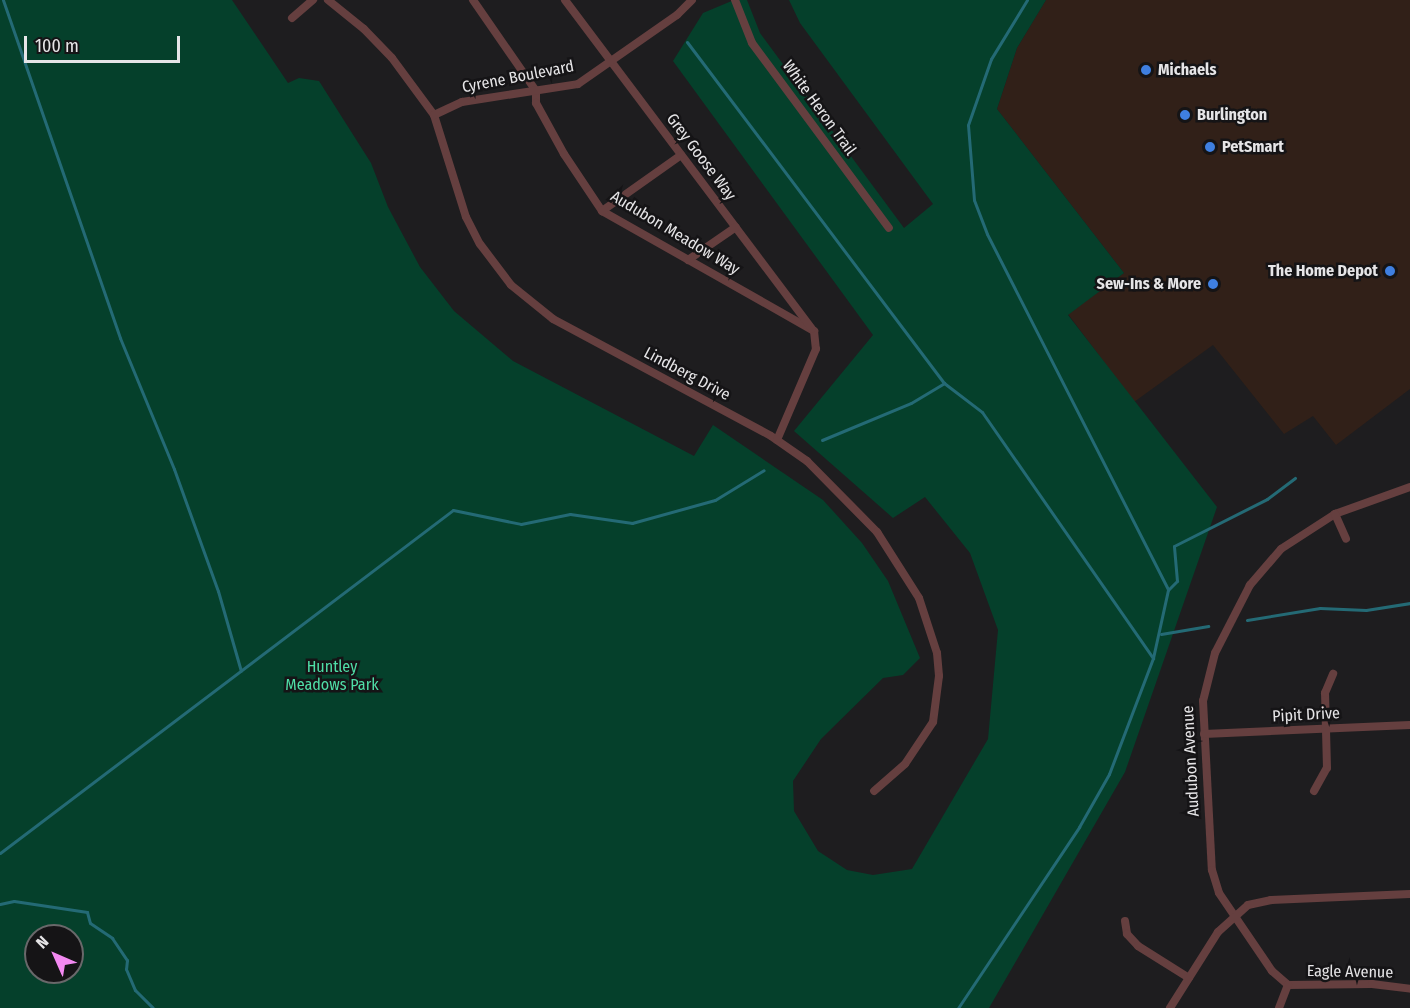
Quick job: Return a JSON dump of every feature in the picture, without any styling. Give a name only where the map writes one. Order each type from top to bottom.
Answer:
[{"type":"street","points":[[292,18],[313,0]]},
{"type":"street","name":"Lindberg Drive","points":[[328,0],[392,58],[434,115],[466,216],[480,244],[511,285],[553,319],[777,440],[807,461],[877,531],[919,598],[934,644],[939,676],[933,722],[905,764],[874,791]]},
{"type":"street","name":"Audubon Meadow Way","points":[[473,0],[536,91],[536,103],[564,154],[602,211],[814,332]]},
{"type":"street","name":"Grey Goose Way","points":[[566,0],[814,332]]},
{"type":"street","name":"Cyrene Boulevard","points":[[434,115],[462,102],[578,84],[677,15],[692,0]]},
{"type":"street","name":"White Heron Trail","points":[[735,0],[752,43],[889,228]]},
{"type":"street","points":[[602,211],[681,155]]},
{"type":"street","points":[[688,260],[736,227]]},
{"type":"street","points":[[777,440],[816,349],[814,332]]},
{"type":"street","name":"Audubon Avenue","points":[[1233,915],[1219,893],[1212,870],[1203,701],[1208,672],[1250,585],[1281,549],[1335,514],[1410,487]]},
{"type":"street","points":[[1335,514],[1346,539]]},
{"type":"street","points":[[1314,791],[1327,768],[1325,693],[1333,674]]},
{"type":"street","name":"Pipit Drive","points":[[1204,734],[1410,725]]},
{"type":"street","points":[[1170,1008],[1218,932],[1233,915],[1270,900],[1410,894]]},
{"type":"street","name":"Eagle Avenue","points":[[1233,915],[1272,971],[1288,985],[1371,984],[1410,989]]},
{"type":"street","points":[[1125,921],[1127,934],[1138,946],[1189,978]]},
{"type":"street","name":"Eagle Avenue","points":[[1279,1008],[1288,985]]},
{"type":"shaded area","points":[[1046,0],[1410,0],[1410,389],[1336,445],[1313,416],[1284,434],[1213,345],[1134,402],[1068,314],[1124,273],[997,109],[1017,48]]},
{"type":"green space","name":"Huntley Meadows Park","points":[[0,0],[232,0],[288,83],[299,78],[319,81],[371,163],[388,207],[420,267],[454,311],[513,361],[694,456],[713,425],[823,500],[862,543],[888,581],[920,658],[903,675],[883,678],[821,739],[793,781],[794,811],[818,851],[847,870],[873,875],[912,869],[988,739],[998,630],[970,553],[925,497],[893,518],[794,431],[873,335],[673,61],[703,13],[734,0],[747,0],[760,33],[904,228],[933,204],[800,23],[789,0],[1046,0],[1017,48],[997,109],[1124,273],[1068,315],[1217,507],[1125,772],[989,1008],[0,1008]]},
{"type":"waterway","points":[[3,0],[120,338],[174,469],[218,591],[241,671]]},
{"type":"waterway","points":[[1027,0],[991,59],[968,125],[974,200],[987,234],[1168,590]]},
{"type":"waterway","points":[[687,42],[944,383],[982,412],[1153,658]]},
{"type":"waterway","points":[[822,440],[911,403],[944,383]]},
{"type":"waterway","points":[[0,853],[453,510],[521,524],[570,514],[632,523],[715,500],[764,470]]},
{"type":"waterway","points":[[958,1008],[1079,827],[1109,774],[1153,658],[1168,590],[1177,581],[1174,546],[1267,499],[1295,478]]},
{"type":"waterway","points":[[1247,620],[1320,608],[1366,610],[1410,603]]},
{"type":"waterway","points":[[1161,634],[1208,626]]},
{"type":"waterway","points":[[0,904],[14,901],[87,912],[90,923],[112,938],[127,960],[126,969],[135,990],[153,1008]]},
{"type":"place","name":"Michaels","points":[[1146,70]]},
{"type":"place","name":"Burlington","points":[[1185,115]]},
{"type":"place","name":"PetSmart","points":[[1210,147]]},
{"type":"place","name":"The Home Depot","points":[[1390,271]]},
{"type":"place","name":"Sew-Ins & More","points":[[1213,284]]}]
